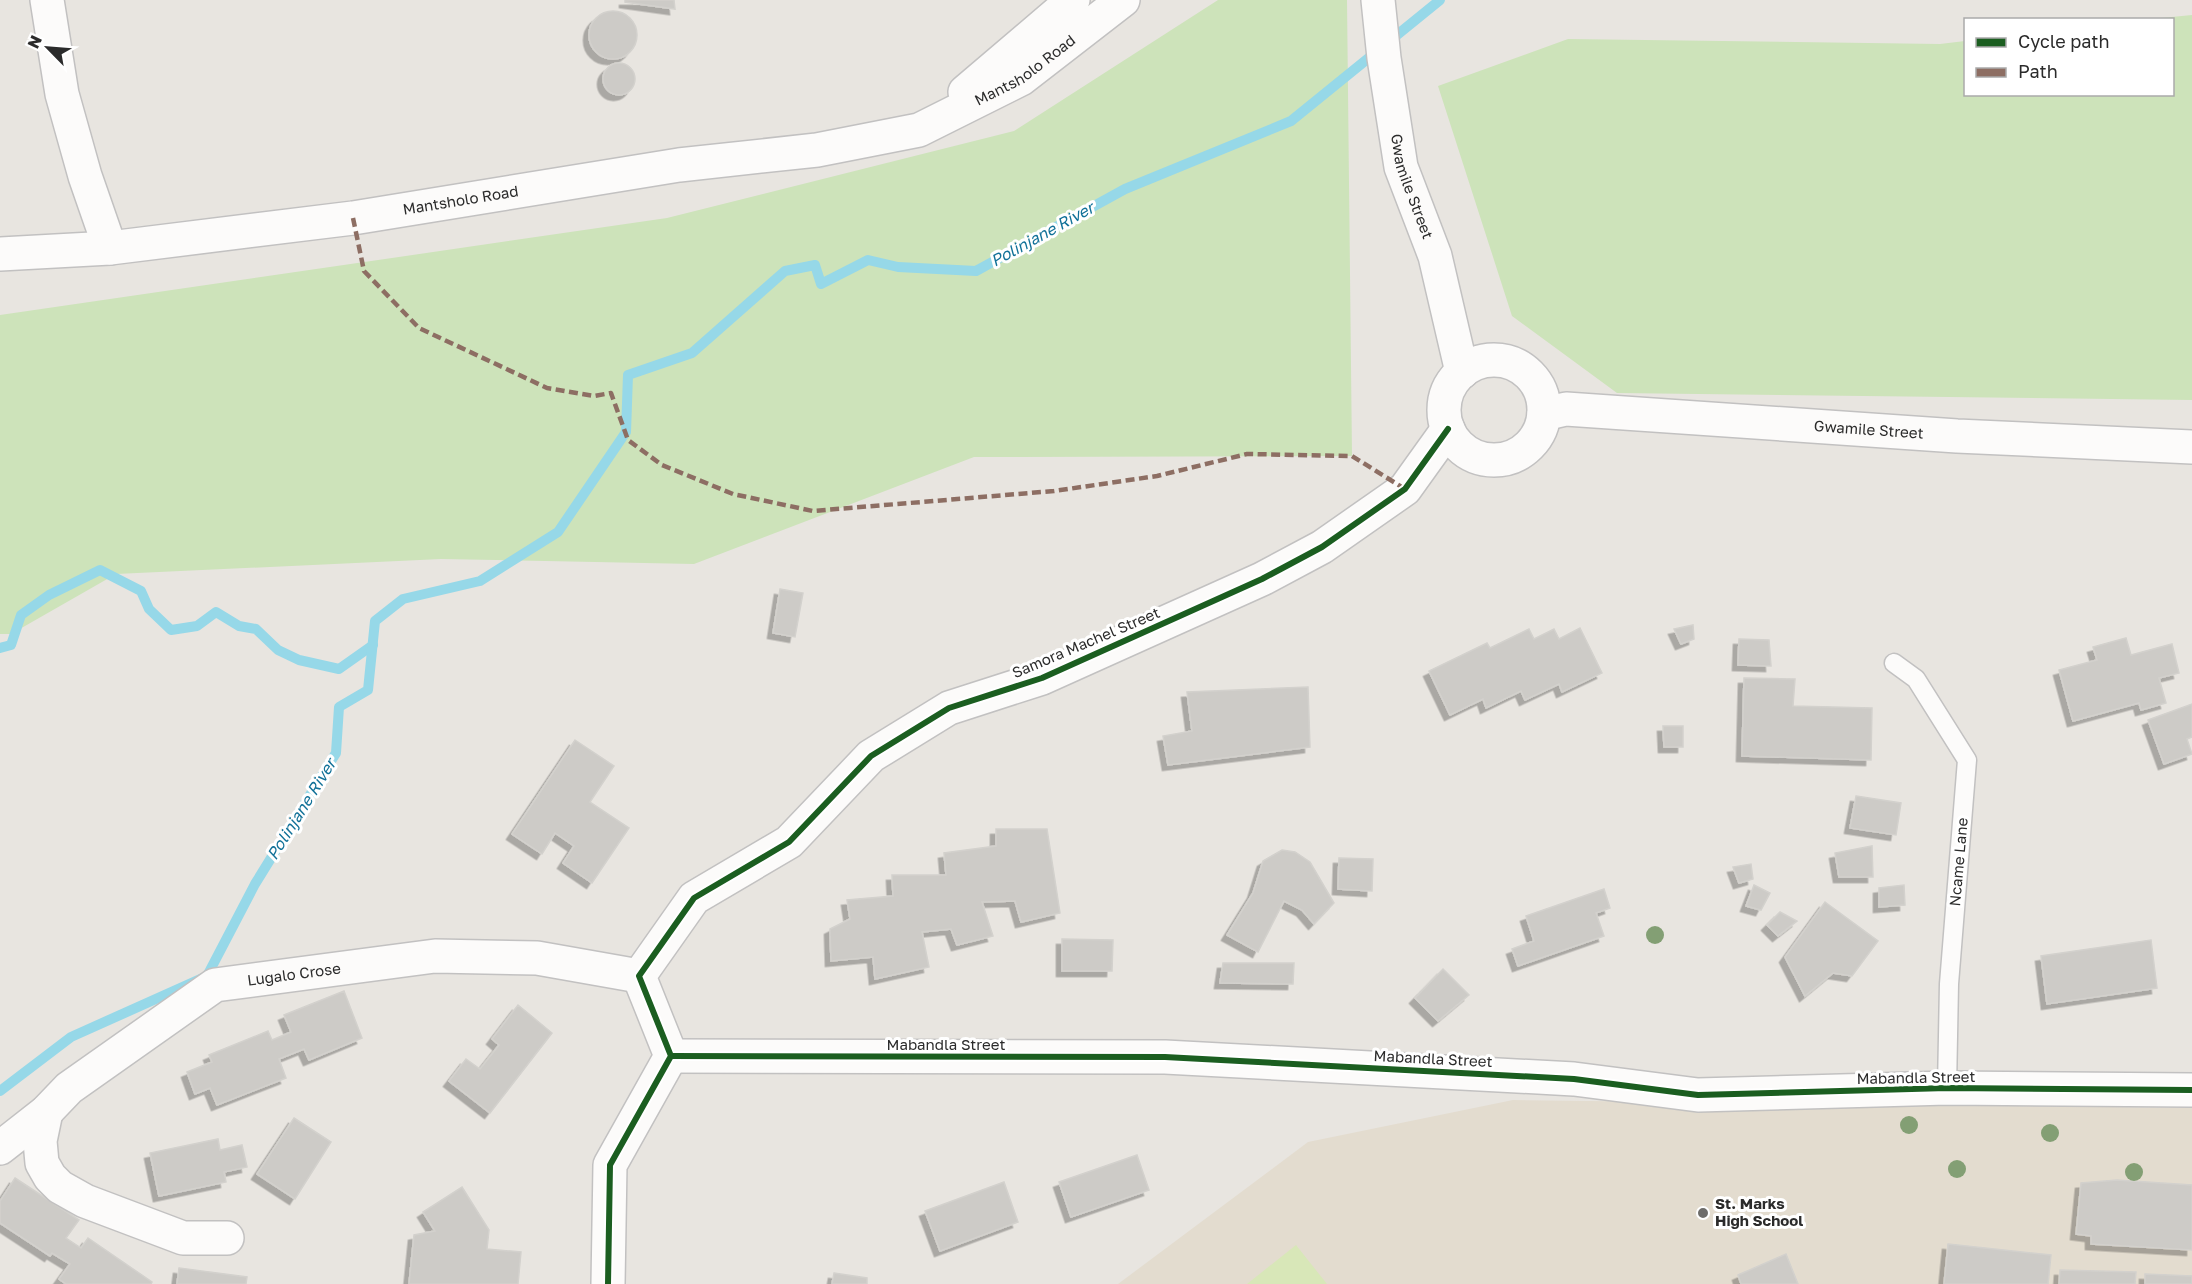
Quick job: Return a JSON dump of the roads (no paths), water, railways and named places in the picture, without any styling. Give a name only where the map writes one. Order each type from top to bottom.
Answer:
[{"type":"street","points":[[47,0],[62,94],[85,176],[110,248]]},
{"type":"street","name":"Mantsholo Road","points":[[919,130],[1073,0]]},
{"type":"street","name":"Mantsholo Road","points":[[0,254],[110,248],[353,218],[679,165],[817,150],[919,130],[1021,79],[1109,5]]},
{"type":"street","name":"Gwamile Street","points":[[1378,7],[1401,167],[1435,256],[1462,372]]},
{"type":"street","points":[[1493,360],[1510,362],[1525,370],[1536,382],[1543,397],[1545,414],[1541,430],[1531,444],[1518,454],[1502,460],[1485,460],[1469,453],[1456,443],[1448,429],[1445,414],[1446,398],[1452,384],[1462,372],[1477,363],[1493,360]]},
{"type":"street","name":"Gwamile Street","points":[[1545,414],[1566,409],[1957,436],[2192,447]]},
{"type":"street","name":"Samora Machel Street","points":[[639,976],[694,898],[789,842],[871,756],[949,708],[1042,678],[1262,579],[1322,546],[1405,489],[1448,429]]},
{"type":"street","name":"Lugalo Crose","points":[[0,1148],[46,1112],[69,1088],[215,985],[435,956],[537,958],[639,976]]},
{"type":"street","points":[[608,1284],[610,1165],[671,1056],[639,976]]},
{"type":"street","name":"Mabandla Street","points":[[671,1056],[1166,1057],[1574,1079],[1698,1095],[1947,1088],[2192,1090]]},
{"type":"street","points":[[46,1112],[40,1141],[42,1163],[50,1177],[60,1186],[85,1201],[183,1238],[227,1238]]},
{"type":"lane","name":"Ncame Lane","points":[[1894,663],[1916,679],[1967,760],[1949,984],[1947,1088]]},
{"type":"waterway","name":"Polinjane River","points":[[0,1091],[71,1037],[207,976],[255,884],[336,753],[339,707],[368,690],[375,621],[403,599],[480,581],[558,532],[626,432],[628,375],[692,353],[785,271],[815,265],[821,284],[868,260],[898,267],[976,271],[1125,189],[1291,121],[1440,0]]},
{"type":"waterway","points":[[0,648],[11,645],[21,615],[49,595],[100,570],[141,591],[149,609],[171,630],[197,626],[216,612],[239,626],[256,629],[278,650],[299,660],[339,669],[373,645]]},
{"type":"place","name":"St. Marks High School","points":[[1703,1213]]}]
